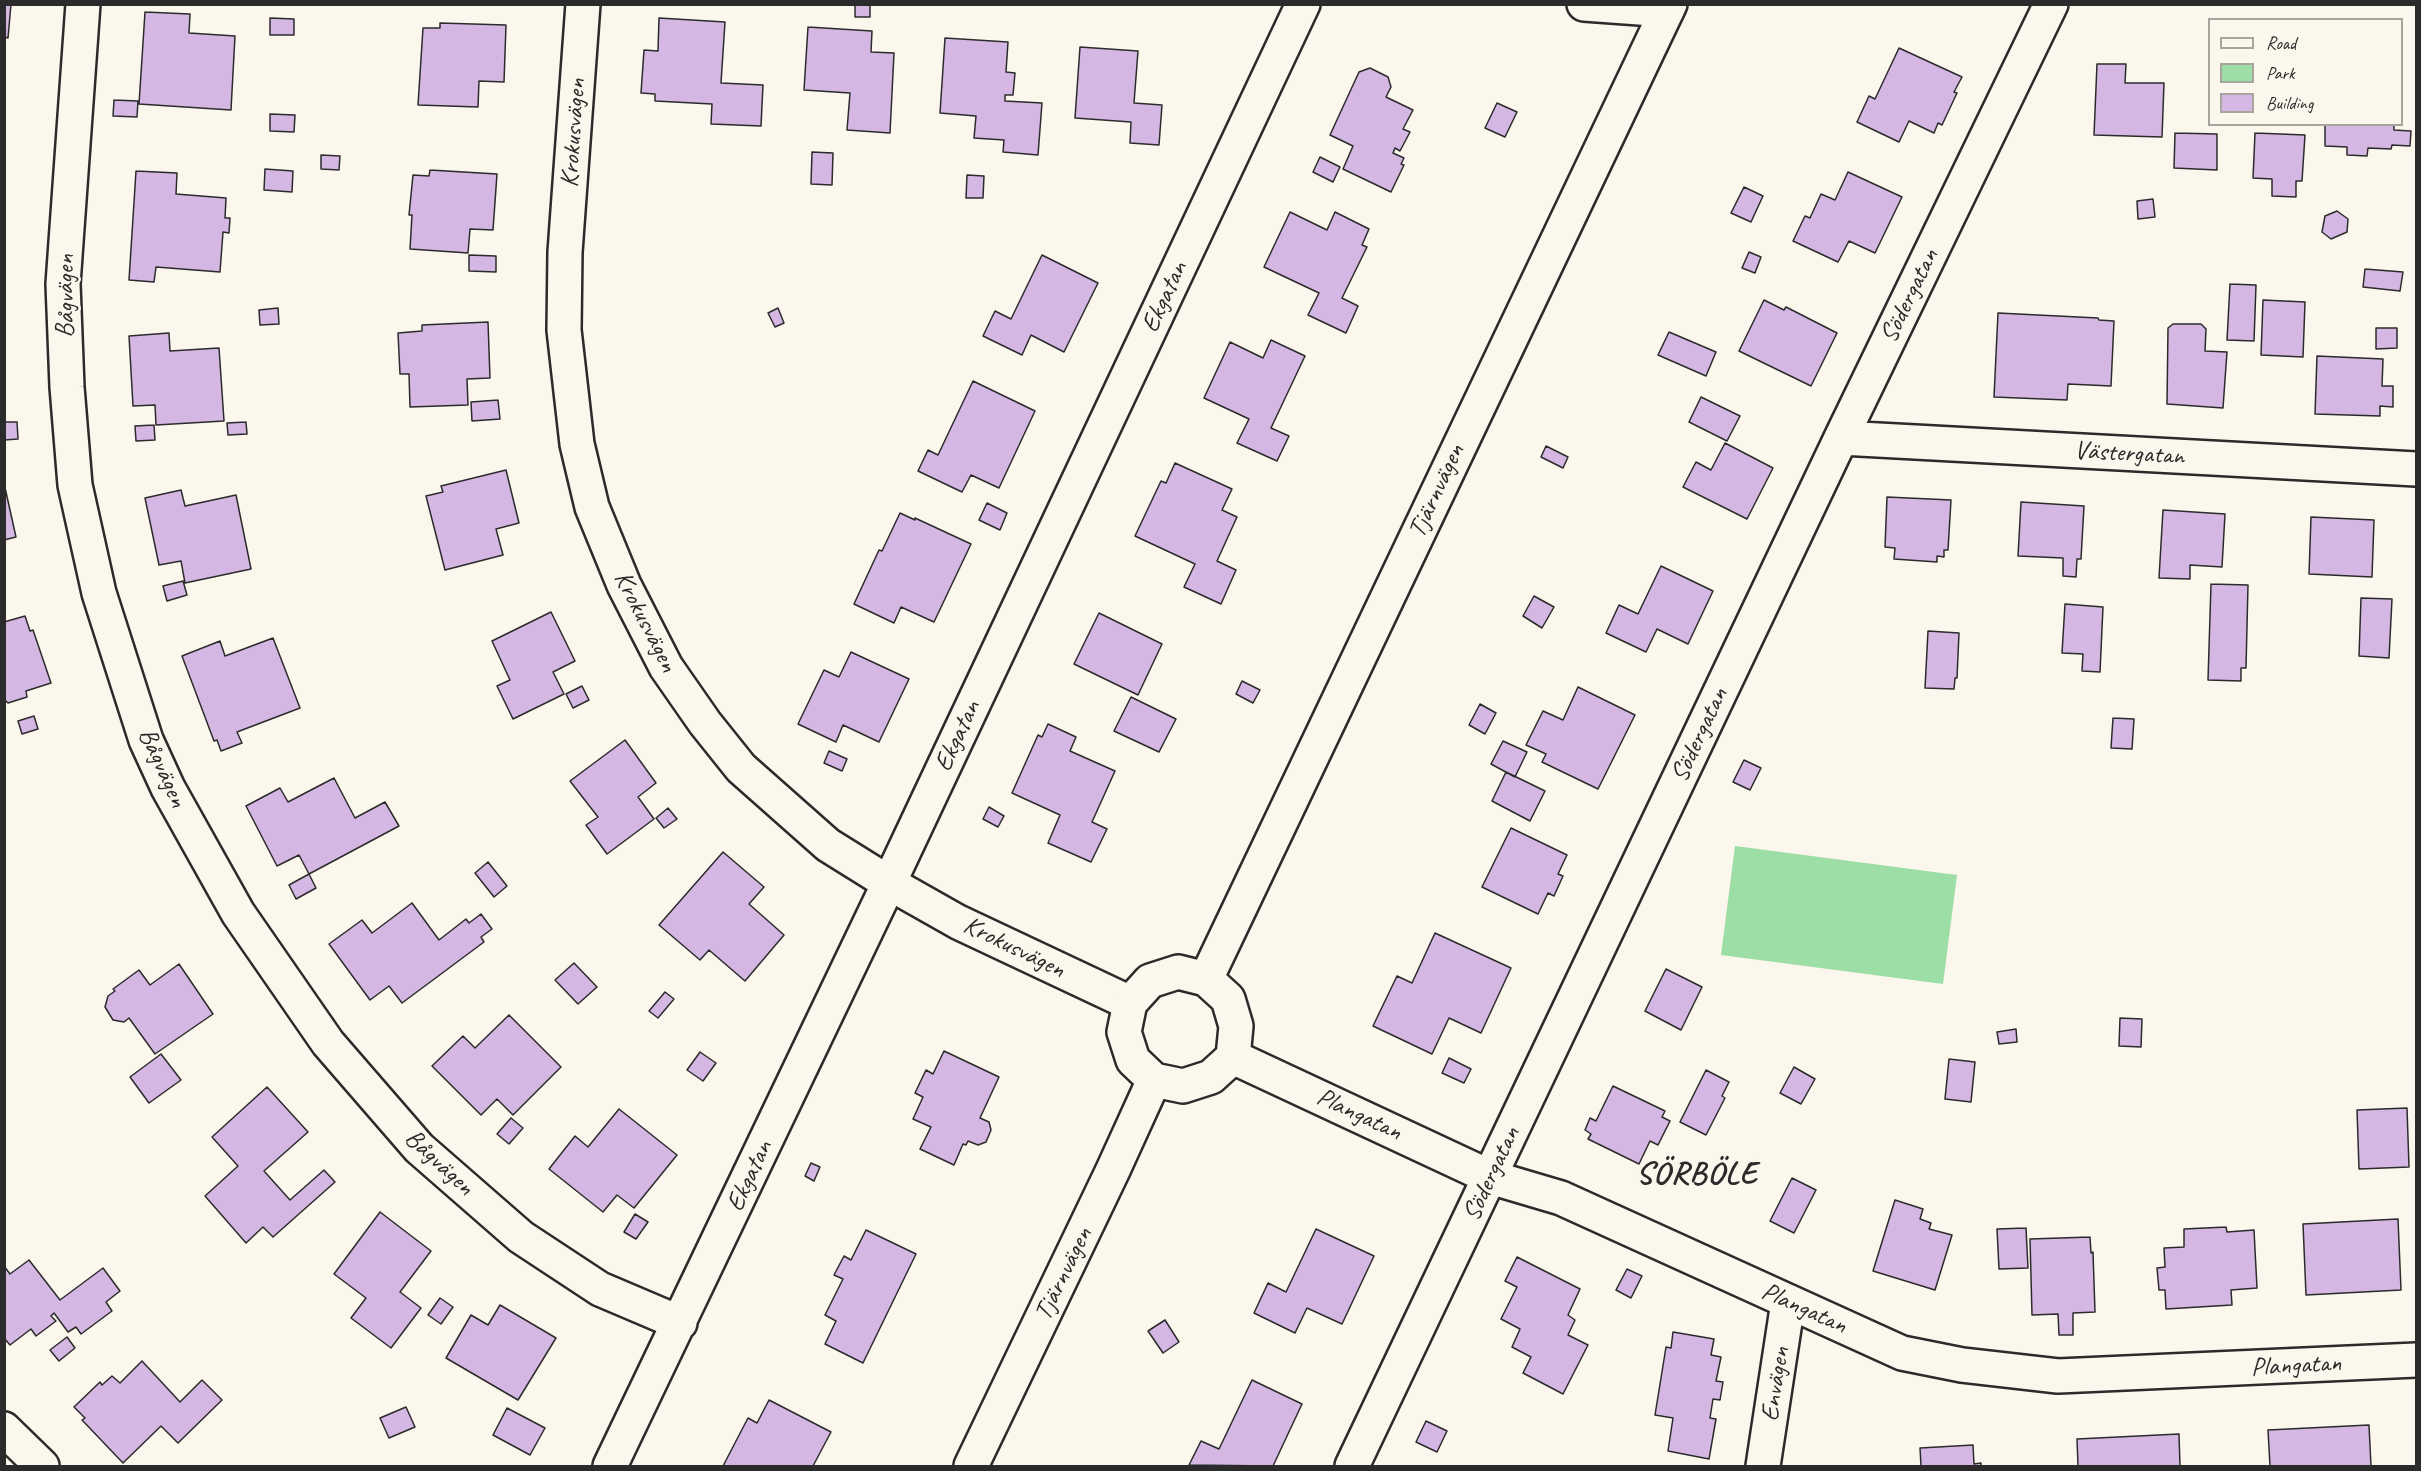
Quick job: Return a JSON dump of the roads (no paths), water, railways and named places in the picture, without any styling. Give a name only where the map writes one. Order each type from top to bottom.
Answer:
[{"type":"street","name":"Bågvägen","points":[[83,4],[63,284],[67,387],[75,485],[99,593],[146,740],[238,913],[328,1043],[419,1148],[521,1237],[600,1289],[680,1323]]},
{"type":"street","name":"Krokusvägen","points":[[583,4],[565,252],[564,330],[577,444],[592,507],[624,585],[666,667],[705,723],[741,768],[828,845],[958,922],[1130,1003]]},
{"type":"street","name":"Ekgatan","points":[[610,1467],[889,883],[1303,4]]},
{"type":"street","points":[[1584,4],[1668,7]]},
{"type":"street","name":"Södergatan","points":[[1352,1467],[1841,438],[2051,4]]},
{"type":"street","name":"Tjärnvägen","points":[[1206,979],[1668,7]]},
{"type":"street","name":"Västergatan","points":[[1841,438],[2416,469]]},
{"type":"street","points":[[1178,972],[1206,979],[1228,999],[1236,1026],[1233,1057],[1211,1077],[1183,1086],[1154,1080],[1133,1060],[1124,1032],[1130,1003],[1150,981],[1178,972]]},
{"type":"street","name":"Plangatan","points":[[1233,1057],[1490,1177],[1561,1198],[1902,1353],[1962,1365],[2058,1376],[2416,1360]]},
{"type":"street","name":"Tjärnvägen","points":[[971,1467],[1154,1080]]},
{"type":"street","name":"Envägen","points":[[1763,1467],[1788,1302]]},
{"type":"street","points":[[4,1429],[42,1467]]},
{"type":"district","name":"SÖRBÖLE","points":[[1697,1175]]}]
